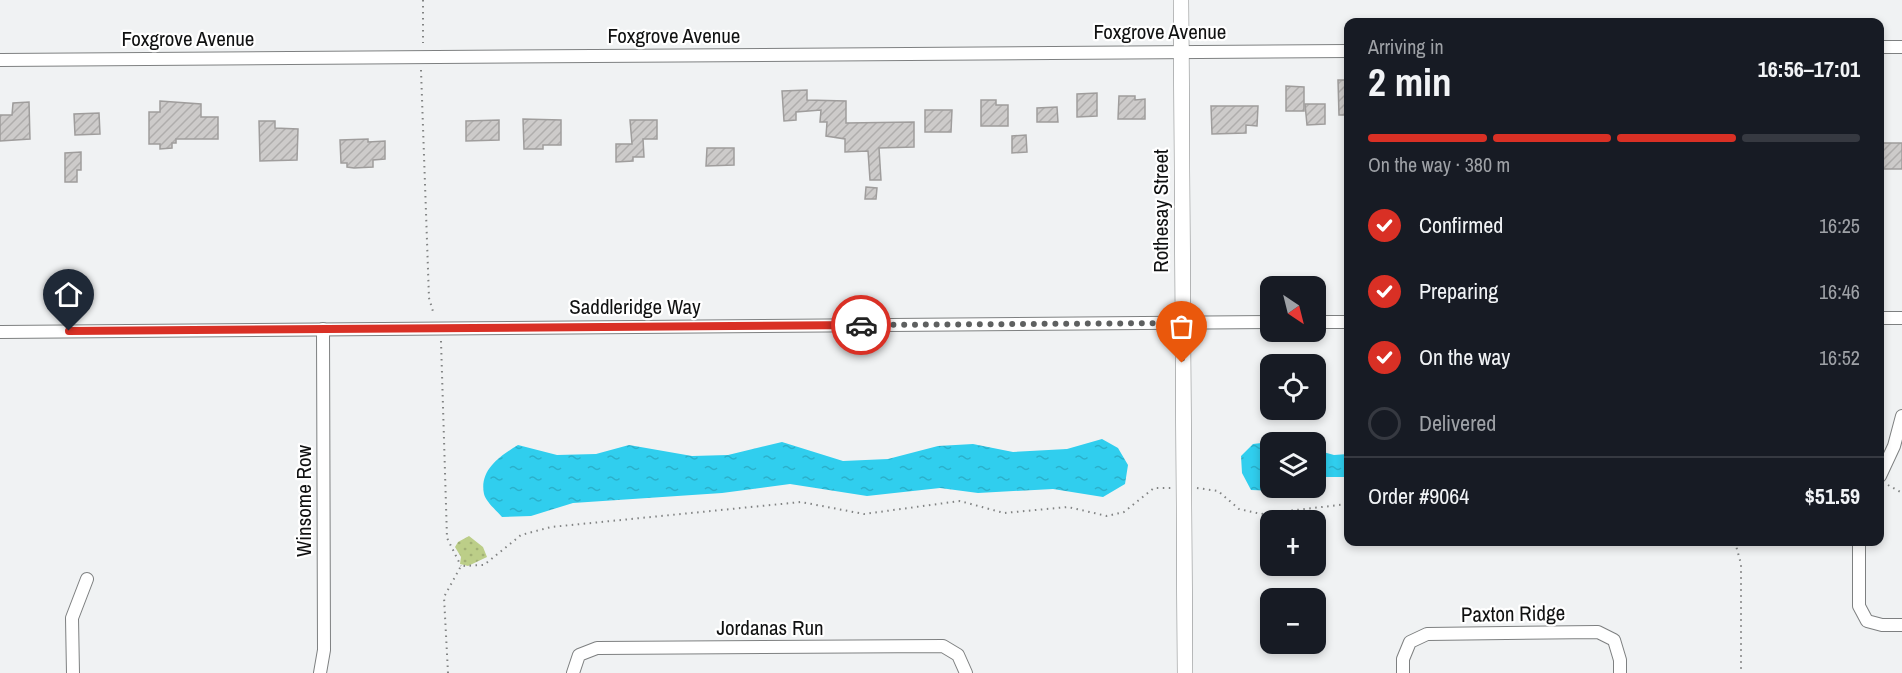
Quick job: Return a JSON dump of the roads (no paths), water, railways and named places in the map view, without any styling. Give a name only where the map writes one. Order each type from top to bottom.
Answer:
[{"type":"street","name":"Rothesay Street","points":[[1181,0],[1185,673]]},
{"type":"street","points":[[1884,47],[1902,47]]},
{"type":"street","name":"Foxgrove Avenue","points":[[0,60],[1344,51]]},
{"type":"street","points":[[1884,318],[1902,318]]},
{"type":"street","name":"Saddleridge Way","points":[[0,332],[1260,322]]},
{"type":"street","points":[[1326,322],[1344,322]]},
{"type":"street","name":"Winsome Row","points":[[320,673],[324,650],[323,328]]},
{"type":"street","points":[[1884,478],[1902,416]]},
{"type":"street","points":[[1859,546],[1859,606],[1868,621],[1882,625],[1902,625]]},
{"type":"street","points":[[73,673],[72,618],[87,579]]},
{"type":"street","name":"Paxton Ridge","points":[[1403,673],[1403,659],[1410,642],[1427,634],[1598,632],[1614,640],[1620,660],[1620,673]]},
{"type":"street","name":"Jordanas Run","points":[[573,673],[579,655],[597,648],[943,646],[958,655],[966,673]]},
{"type":"water","points":[[1102,439],[1118,448],[1128,465],[1125,484],[1103,497],[1053,489],[978,493],[940,488],[867,496],[790,484],[722,493],[573,503],[531,516],[502,517],[487,500],[483,485],[492,465],[518,445],[557,455],[596,454],[629,445],[692,456],[728,455],[782,442],[843,461],[888,459],[938,446],[973,444],[1013,452],[1067,449]]},
{"type":"water","points":[[1260,443],[1260,490],[1251,490],[1242,473],[1241,456],[1253,444]]},
{"type":"water","points":[[1326,453],[1344,454],[1344,477],[1326,477]]}]
